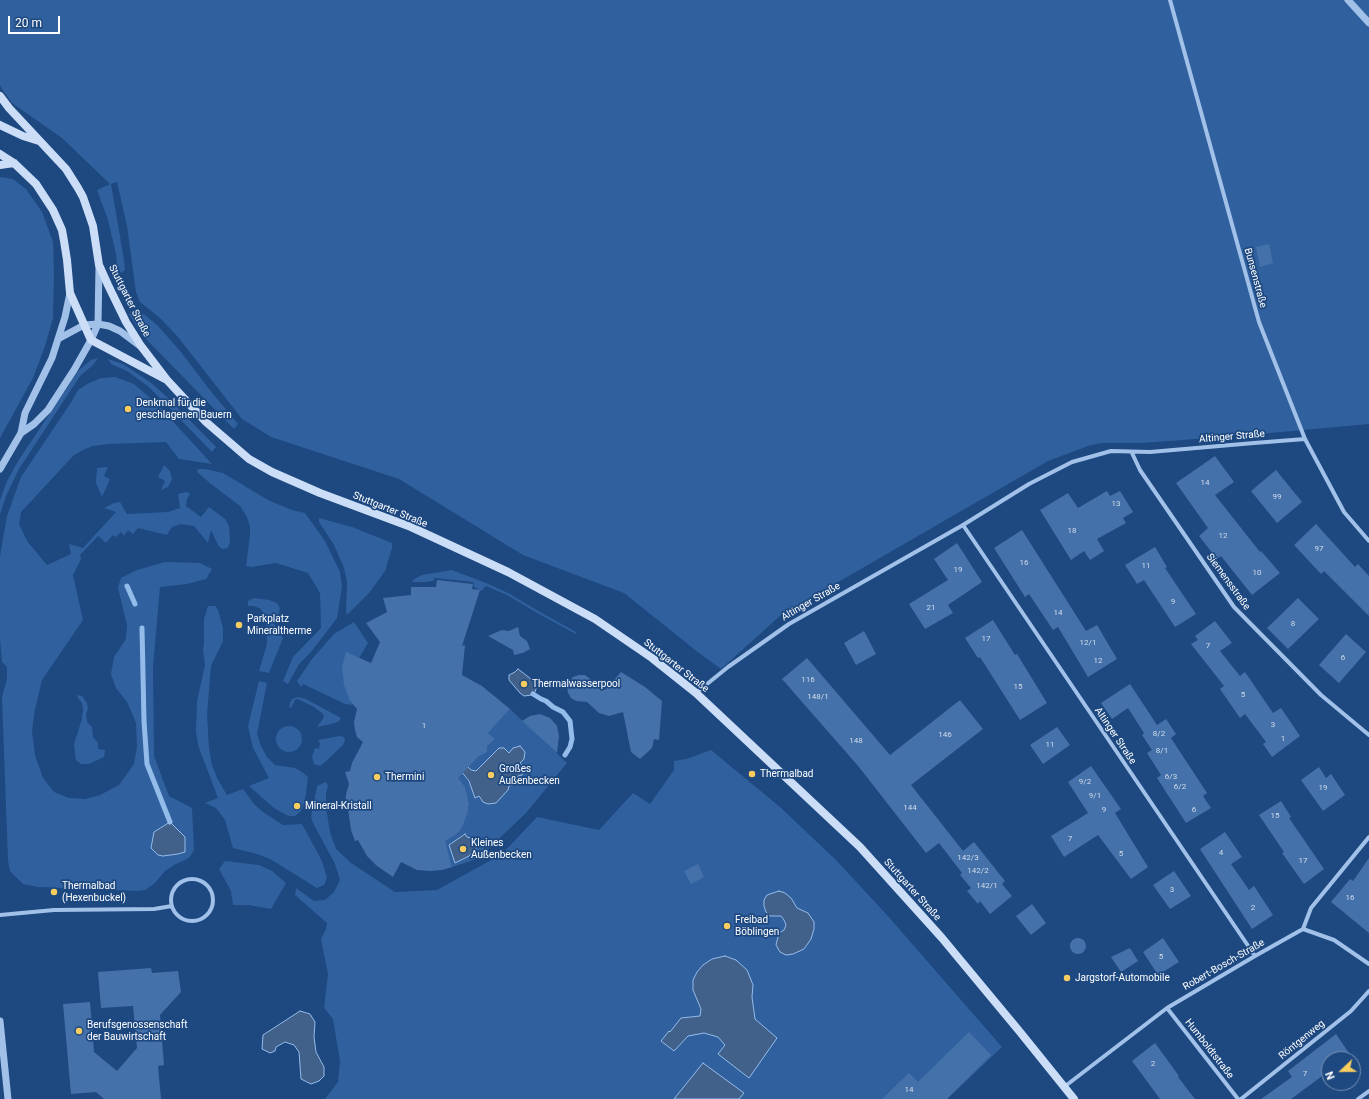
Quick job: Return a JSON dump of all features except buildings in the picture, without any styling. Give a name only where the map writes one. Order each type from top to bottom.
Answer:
[{"type":"main road","points":[[0,96],[9,108],[40,141]]},
{"type":"main road","name":"Stuttgarter Straße","points":[[0,125],[23,136],[40,141],[66,169],[83,197],[93,226],[99,253],[99,265],[108,286],[141,346],[167,380],[227,442],[249,459],[293,482],[411,527],[508,572],[595,620],[652,658],[696,693],[860,848],[942,938],[1074,1099]]},
{"type":"main road","points":[[0,154],[14,163],[36,184],[48,200],[58,220],[62,230],[67,260],[70,293],[91,340]]},
{"type":"main road","points":[[0,165],[14,163]]},
{"type":"main road","name":"Stuttgarter Straße","points":[[91,340],[167,380]]},
{"type":"street","name":"Bunsenstraße","points":[[1170,0],[1259,322],[1305,439],[1344,512],[1369,541]]},
{"type":"street","points":[[1348,0],[1369,24]]},
{"type":"street","name":"Stuttgarter Straße","points":[[98,324],[99,265]]},
{"type":"street","points":[[0,469],[21,433],[25,413],[34,398],[52,358],[65,317],[70,293]]},
{"type":"street","points":[[21,433],[34,424],[48,410],[74,370],[98,324]]},
{"type":"street","name":"Stuttgarter Straße","points":[[58,339],[84,326],[98,324],[109,326],[120,331],[141,346]]},
{"type":"street","name":"Altinger Straße","points":[[696,693],[728,666],[789,624],[962,525],[1029,484],[1072,462],[1111,451],[1132,453],[1305,439]]},
{"type":"street","name":"Siemensstraße","points":[[1132,453],[1140,470],[1234,607],[1321,695],[1369,735]]},
{"type":"street","name":"Altinger Straße","points":[[962,525],[1255,956]]},
{"type":"street","points":[[1369,837],[1311,908],[1303,929],[1334,940],[1369,964]]},
{"type":"street","points":[[191,878],[206,883],[211,891],[213,899],[212,907],[203,918],[187,920],[180,917],[172,906],[172,896],[175,888],[181,882],[191,878]]},
{"type":"street","points":[[0,915],[54,910],[154,909],[172,906]]},
{"type":"street","name":"Robert-Bosch-Straße","points":[[1064,1087],[1167,1008],[1303,929]]},
{"type":"street","name":"Röntgenweg","points":[[1241,1099],[1351,1011],[1369,990]]},
{"type":"street","name":"Humboldtstraße","points":[[1167,1008],[1238,1099]]},
{"type":"street","points":[[0,1021],[8,1099]]},
{"type":"street","points":[[1358,1099],[1369,1091]]},
{"type":"shaded area","points":[[0,0],[1369,0],[1369,424],[1142,443],[1103,443],[1091,445],[1048,461],[781,615],[721,669],[624,593],[523,555],[399,479],[271,437],[242,419],[178,337],[161,319],[140,302],[136,292],[127,226],[117,182],[111,184],[125,270],[121,273],[117,265],[108,220],[97,190],[110,184],[62,138],[12,103],[2,89],[0,85]]},
{"type":"shaded area","points":[[0,177],[13,179],[26,189],[42,212],[53,242],[54,274],[53,318],[45,346],[33,378],[0,438]]},
{"type":"shaded area","points":[[136,310],[145,315],[158,326],[181,352],[238,424],[234,429],[138,329],[129,314]]},
{"type":"shaded area","points":[[98,358],[93,365],[80,376],[19,469],[6,496],[0,514],[0,500],[7,481],[18,461],[79,370],[91,360]]},
{"type":"shaded area","points":[[108,359],[123,364],[150,382],[167,397],[216,447],[212,452],[149,387],[127,371],[111,364]]},
{"type":"shaded area","points":[[115,377],[134,384],[156,403],[212,464],[179,459],[166,442],[108,444],[93,446],[83,450],[74,455],[21,512],[19,524],[27,541],[47,565],[71,554],[69,544],[83,548],[116,512],[104,508],[120,502],[127,514],[168,512],[180,508],[178,494],[187,492],[190,494],[187,499],[186,506],[201,517],[209,507],[225,519],[229,526],[230,542],[228,548],[222,549],[218,545],[211,530],[208,543],[194,526],[181,524],[172,527],[167,535],[138,528],[133,534],[128,530],[124,536],[121,532],[116,537],[113,535],[106,543],[98,536],[80,555],[81,559],[73,575],[83,620],[42,680],[35,709],[32,731],[35,755],[43,778],[54,792],[69,798],[85,799],[100,795],[119,785],[134,764],[137,747],[136,723],[127,702],[116,688],[111,674],[114,657],[126,639],[127,625],[118,588],[121,578],[137,570],[165,562],[200,563],[212,569],[206,579],[187,584],[160,587],[153,667],[154,756],[169,796],[192,808],[194,850],[189,858],[165,871],[154,884],[145,890],[38,887],[23,884],[10,871],[8,861],[2,697],[7,679],[7,667],[2,662],[0,638],[0,556],[7,516],[21,477],[78,390],[101,378]]},
{"type":"shaded area","points":[[164,465],[170,471],[172,479],[168,487],[161,490],[165,481],[158,477]]},
{"type":"shaded area","points":[[108,467],[104,476],[110,479],[102,497],[96,483],[97,468]]},
{"type":"shaded area","points":[[198,469],[223,473],[268,500],[292,510],[305,513],[325,541],[340,572],[342,587],[337,618],[311,652],[299,664],[288,684],[283,681],[293,657],[321,628],[320,593],[308,573],[276,563],[251,567],[246,566],[250,535],[250,526],[247,517],[240,506],[197,472]]},
{"type":"shaded area","points":[[319,518],[352,527],[392,543],[392,548],[385,571],[370,592],[347,615],[347,582],[344,568],[334,545],[319,522]]},
{"type":"shaded area","points":[[452,570],[508,593],[576,632],[576,634],[507,595],[486,586],[481,591],[474,587],[473,582],[435,578],[433,581],[412,582],[414,579],[422,575]]},
{"type":"shaded area","points":[[254,598],[269,600],[277,603],[280,608],[279,613],[273,622],[283,638],[269,673],[259,671],[267,644],[267,634],[266,622],[261,609],[254,606],[248,606],[248,601]]},
{"type":"shaded area","points":[[208,606],[215,606],[218,610],[223,628],[223,641],[211,666],[207,714],[209,748],[212,765],[217,778],[227,795],[243,789],[254,804],[263,812],[283,825],[302,824],[322,861],[327,878],[324,885],[317,888],[270,859],[233,848],[225,820],[216,808],[205,803],[218,798],[198,745],[196,731],[197,701],[205,665],[203,649],[204,619]]},
{"type":"shaded area","points":[[354,622],[368,643],[359,658],[350,701],[353,705],[345,704],[303,684],[301,687],[297,681],[312,659],[334,634]]},
{"type":"shaded area","name":"Thermalwasserpool","points":[[518,669],[535,682],[536,689],[532,695],[524,696],[509,680],[509,675]]},
{"type":"shaded area","points":[[259,681],[267,683],[257,734],[261,746],[267,757],[275,765],[295,768],[308,777],[303,807],[295,816],[288,816],[274,808],[249,786],[269,778],[253,748],[248,726]]},
{"type":"shaded area","points":[[77,695],[82,696],[87,703],[87,722],[92,727],[93,737],[98,743],[98,749],[105,750],[104,757],[89,764],[81,764],[76,760],[74,744],[82,719],[83,710],[82,703]]},
{"type":"shaded area","points":[[298,697],[306,699],[341,718],[335,723],[317,727],[324,717],[323,714],[314,707],[298,699],[295,700],[291,708],[289,707],[292,699]]},
{"type":"shaded area","points":[[510,709],[567,763],[526,813],[488,849],[474,860],[452,867],[446,846],[442,841],[457,834],[462,828],[468,812],[469,803],[465,787],[453,775],[461,771],[481,800],[508,789],[520,774],[509,753],[502,748],[497,749],[476,771],[471,770],[466,765],[486,752],[487,746],[495,739],[488,733]],"holes":[[[464,834],[471,838],[469,856],[455,863],[449,845]]]},
{"type":"shaded area","points":[[289,726],[298,730],[302,739],[298,748],[289,752],[280,748],[276,739],[280,730]]},
{"type":"shaded area","points":[[340,736],[344,737],[345,740],[343,745],[320,766],[314,764],[312,757],[315,748],[319,749],[320,743],[318,740]]},
{"type":"shaded area","name":"Großes Außenbecken","points":[[520,746],[525,752],[524,759],[520,763],[525,770],[522,775],[518,776],[513,785],[509,786],[508,790],[496,803],[488,804],[483,802],[479,796],[475,798],[469,781],[461,771],[466,765],[471,770],[476,771],[499,748],[504,748],[509,753],[513,748]]},
{"type":"shaded area","name":"Freibad Böblingen","points":[[711,750],[780,807],[836,860],[887,915],[1002,1047],[947,1099],[325,1099],[338,1082],[340,1061],[333,1019],[324,1008],[328,974],[321,939],[327,923],[295,895],[296,888],[314,901],[325,900],[334,892],[340,880],[335,864],[311,817],[317,786],[326,782],[328,786],[326,794],[326,808],[330,832],[336,849],[351,863],[395,892],[437,890],[502,854],[537,817],[599,830],[633,793],[650,804],[674,770],[674,761],[686,759]]},
{"type":"shaded area","points":[[170,822],[185,837],[185,852],[163,856],[158,855],[151,848],[154,832]]},
{"type":"shaded area","name":"Kleines Außenbecken","points":[[465,834],[467,837],[476,841],[477,847],[469,856],[455,863],[449,845]]},
{"type":"shaded area","points":[[225,861],[259,865],[272,871],[286,883],[271,909],[249,905],[233,905],[231,891],[219,869]]},
{"type":"shaded area","points":[[779,891],[785,893],[791,898],[797,908],[808,913],[814,922],[814,929],[811,939],[804,949],[793,954],[786,955],[780,952],[776,945],[779,933],[784,930],[786,925],[781,916],[770,916],[766,912],[764,906],[764,900],[767,895]]},
{"type":"shaded area","points":[[725,956],[736,960],[747,970],[753,985],[752,997],[755,1019],[777,1038],[749,1078],[718,1054],[725,1045],[718,1037],[704,1033],[688,1036],[674,1051],[661,1041],[681,1018],[700,1016],[701,1009],[693,990],[693,980],[703,965],[712,959]]},
{"type":"shaded area","points":[[300,1011],[310,1014],[315,1022],[314,1037],[316,1052],[324,1067],[324,1076],[319,1081],[311,1084],[301,1079],[299,1052],[294,1045],[285,1042],[276,1047],[275,1051],[270,1053],[262,1049],[263,1035]]},
{"type":"shaded area","points":[[703,1063],[744,1093],[739,1099],[674,1099]]},
{"type":"waterway","points":[[127,586],[135,604]]},
{"type":"waterway","points":[[142,628],[144,721],[147,764],[170,822]]},
{"type":"waterway","points":[[533,694],[563,712],[570,721],[572,739],[570,747],[565,755]]},
{"type":"place","name":"Denkmal für die geschlagenen Bauern","points":[[128,409]]},
{"type":"place","name":"Parkplatz Mineraltherme","points":[[239,625]]},
{"type":"place","name":"Thermalwasserpool","points":[[524,684]]},
{"type":"place","name":"Thermalbad","points":[[752,774]]},
{"type":"place","name":"Großes Außenbecken","points":[[491,775]]},
{"type":"place","name":"Thermini","points":[[377,777]]},
{"type":"place","name":"Mineral-Kristall","points":[[297,806]]},
{"type":"place","name":"Kleines Außenbecken","points":[[463,849]]},
{"type":"place","name":"Thermalbad (Hexenbuckel)","points":[[54,892]]},
{"type":"place","name":"Freibad Böblingen","points":[[727,926]]},
{"type":"place","name":"Jargstorf-Automobile","points":[[1067,978]]},
{"type":"place","name":"Berufsgenossenschaft der Bauwirtschaft","points":[[79,1031]]}]
